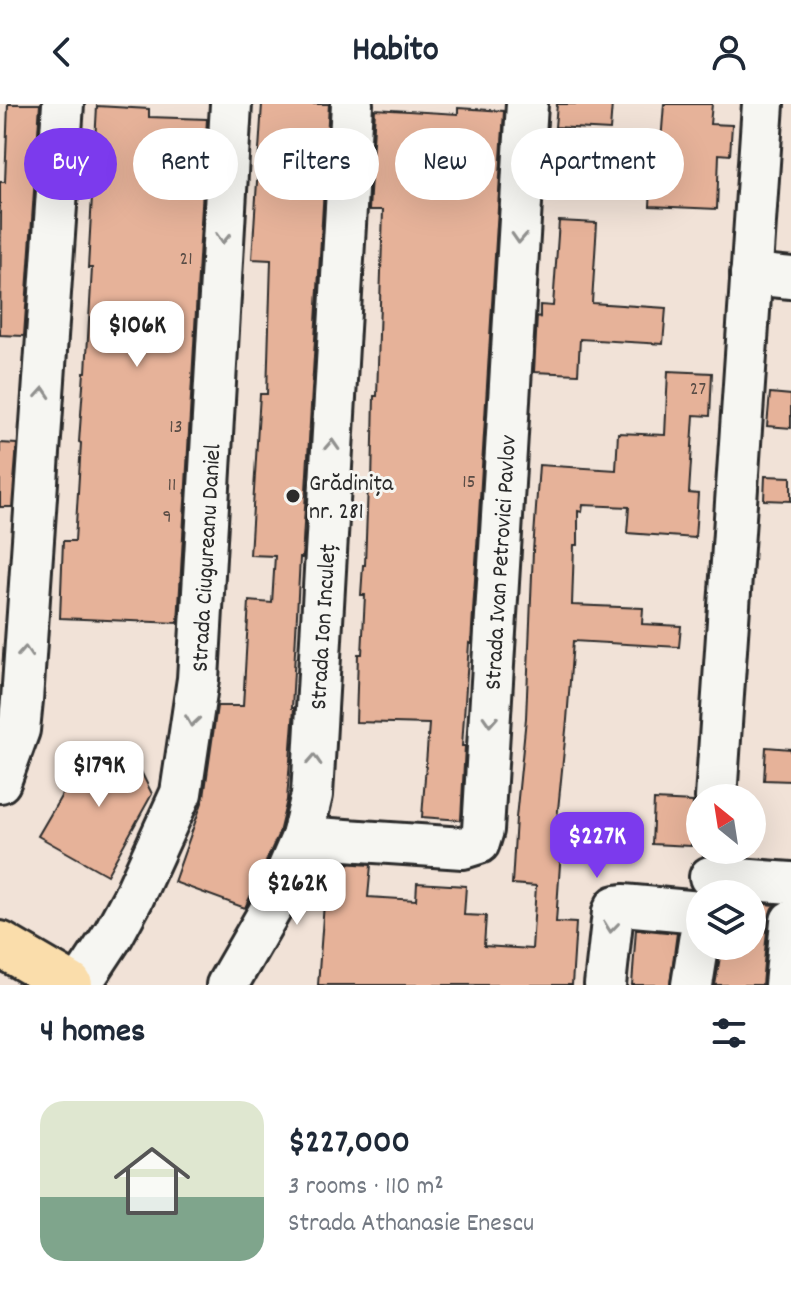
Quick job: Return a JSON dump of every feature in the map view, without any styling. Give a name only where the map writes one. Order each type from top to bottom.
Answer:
[{"type":"main road","points":[[0,944],[70,985]]},
{"type":"street","points":[[0,782],[19,730],[22,700],[63,104]]},
{"type":"street","name":"Strada Ciugureanu Daniel","points":[[80,985],[133,898],[181,793],[198,679],[231,104]]},
{"type":"street","name":"Strada Ion Inculeț","points":[[227,985],[272,907],[302,837],[312,795],[352,104]]},
{"type":"street","name":"Strada Ivan Petrovici Pavlov","points":[[302,837],[463,848],[479,843],[483,830],[527,104]]},
{"type":"street","points":[[717,784],[763,104]]},
{"type":"street","points":[[751,274],[791,278]]},
{"type":"street","points":[[766,883],[791,883]]},
{"type":"street","points":[[605,985],[616,906],[686,888]]},
{"type":"street","points":[[785,985],[791,921]]},
{"type":"street","points":[[692,985],[696,960]]},
{"type":"building","points":[[8,104],[40,104],[38,128],[24,128],[24,200],[33,200],[24,336],[0,335],[0,182],[5,182]]},
{"type":"building","points":[[262,104],[329,104],[328,128],[260,128]]},
{"type":"building","points":[[557,104],[612,104],[610,128],[555,127]]},
{"type":"building","points":[[664,104],[712,104],[710,124],[732,125],[730,155],[719,154],[717,209],[650,206],[650,200],[684,200],[684,128],[662,128]]},
{"type":"building","points":[[97,106],[149,109],[149,117],[207,119],[206,128],[133,128],[133,200],[202,200],[178,623],[60,618],[63,541],[75,541],[92,268],[88,268],[92,200],[117,200],[117,128],[96,128]]},
{"type":"building","points":[[458,108],[504,111],[462,746],[465,746],[461,820],[422,817],[429,724],[356,722],[358,654],[362,654],[365,595],[361,595],[368,484],[372,484],[374,396],[377,396],[383,210],[369,210],[370,200],[379,200],[379,128],[374,128],[375,109],[458,114]]},
{"type":"building","points":[[256,200],[323,200],[287,800],[279,833],[245,908],[174,882],[204,797],[217,706],[243,706],[249,601],[272,603],[275,556],[250,555],[260,394],[267,394],[271,260],[252,259]]},
{"type":"building","points":[[559,221],[597,223],[592,303],[666,308],[663,344],[580,339],[578,374],[534,372],[540,305],[553,306]]},
{"type":"building","points":[[668,371],[712,373],[710,416],[694,415],[689,493],[698,494],[695,538],[627,533],[629,507],[583,505],[582,512],[578,511],[572,605],[643,608],[642,624],[681,626],[679,647],[573,641],[557,820],[563,821],[556,922],[576,923],[572,985],[318,985],[327,862],[371,865],[368,897],[416,900],[417,883],[466,886],[464,915],[486,916],[484,946],[532,949],[536,886],[512,884],[526,718],[539,465],[616,470],[618,433],[665,435]]},
{"type":"building","points":[[770,393],[791,395],[791,428],[767,426]]},
{"type":"building","points":[[0,443],[17,444],[12,507],[0,507]]},
{"type":"building","points":[[765,476],[791,477],[791,501],[764,500]]},
{"type":"building","points":[[129,747],[152,794],[107,875],[38,836],[81,762]]},
{"type":"building","points":[[766,747],[791,749],[791,781],[764,780]]},
{"type":"building","points":[[654,800],[686,802],[686,846],[652,844]]},
{"type":"building","points":[[766,904],[775,905],[768,919],[766,941]]},
{"type":"building","points":[[636,929],[677,933],[670,985],[632,985]]},
{"type":"building","points":[[719,960],[764,960],[762,985],[715,985]]},
{"type":"place","name":"Grădinița nr. 281","points":[[293,496]]}]
